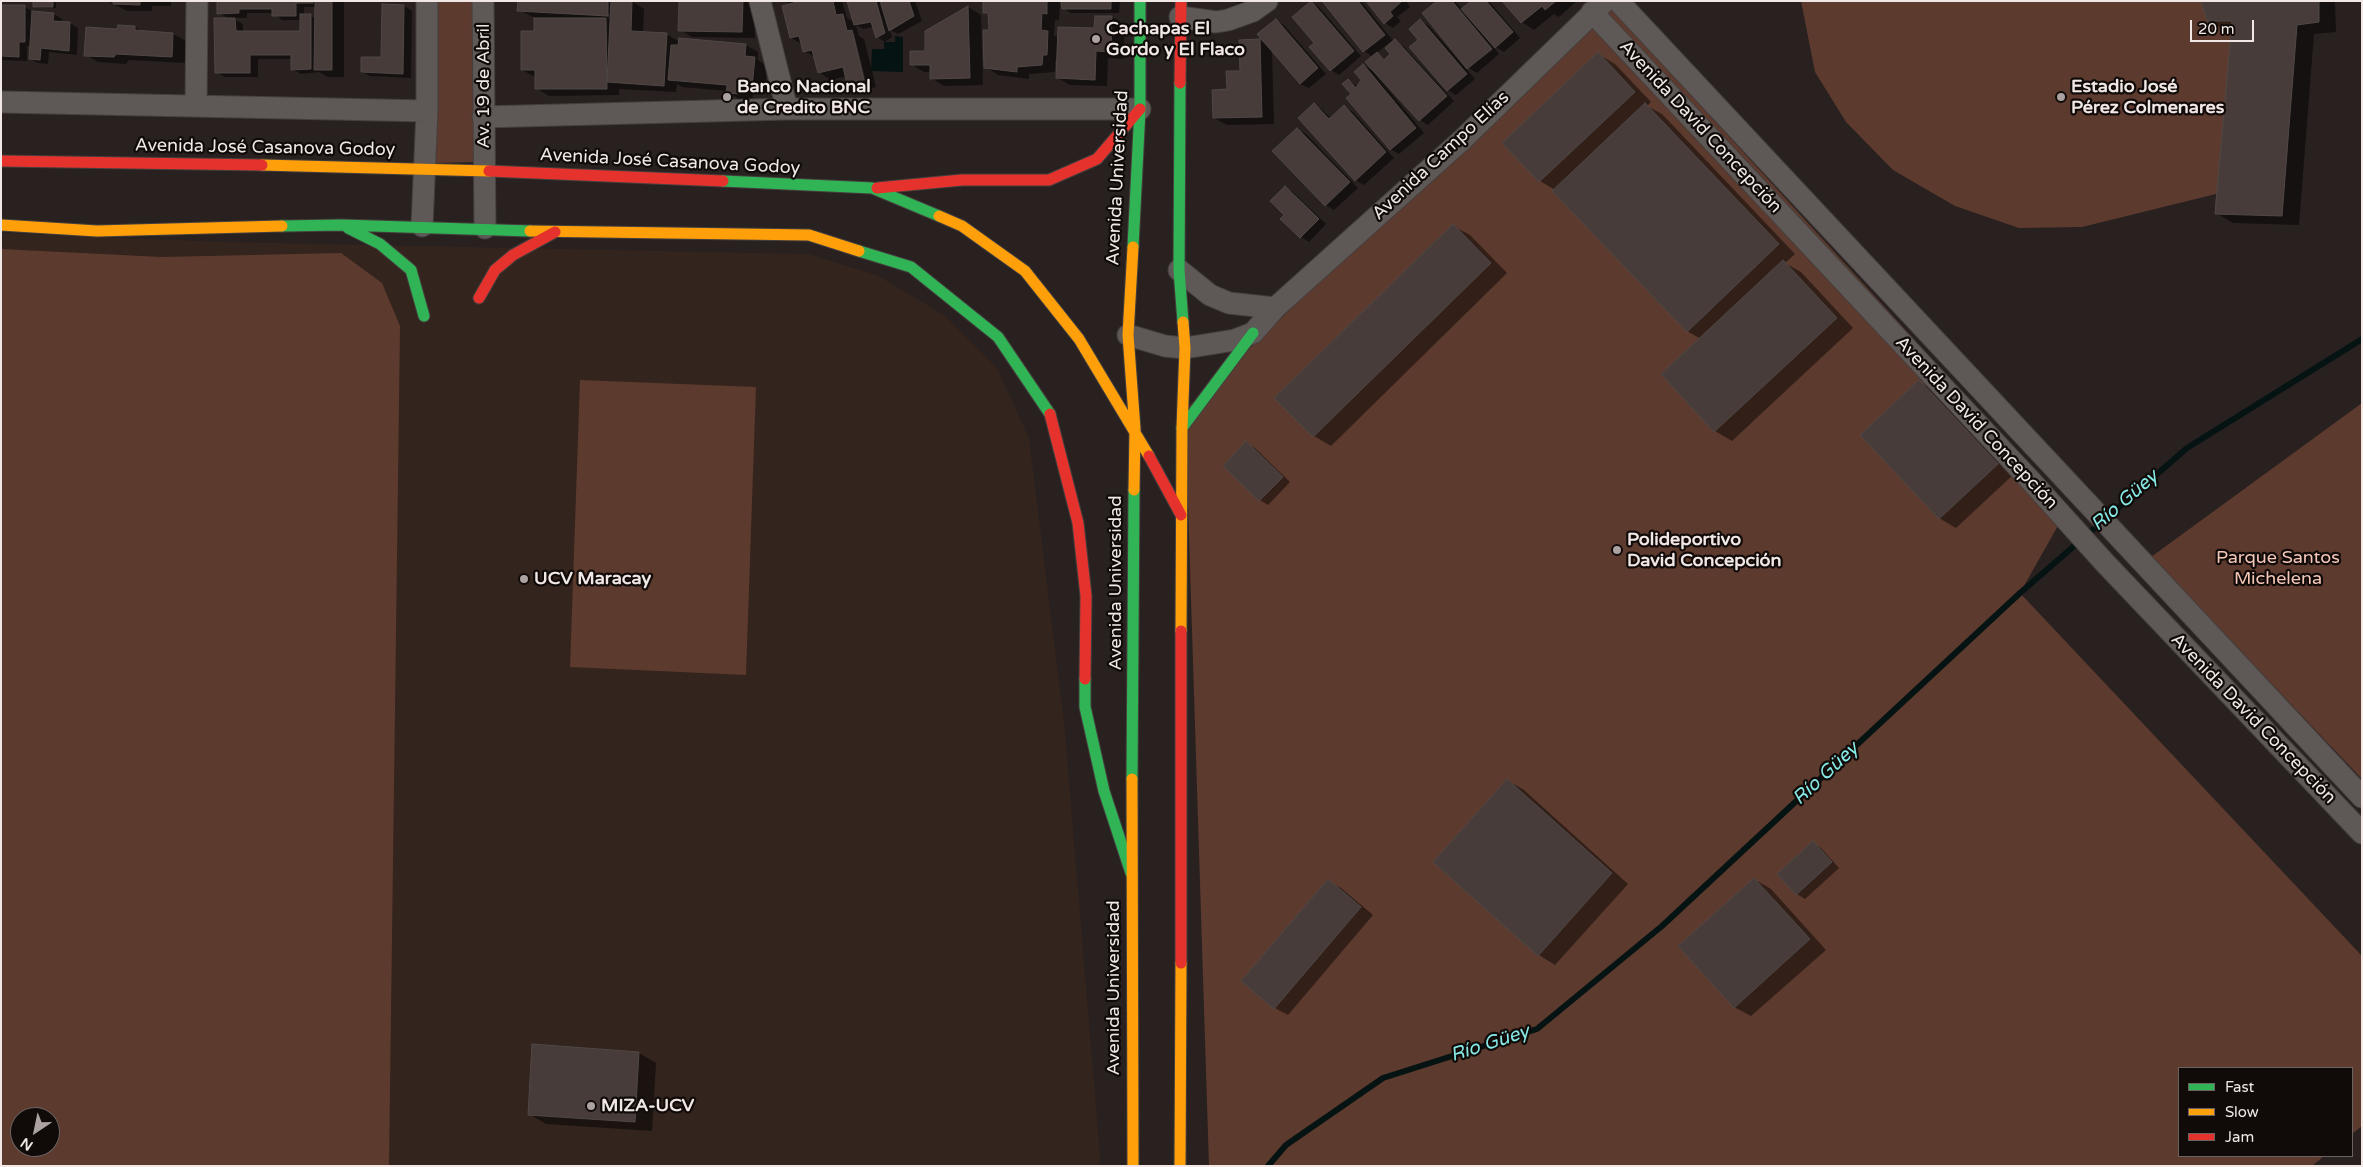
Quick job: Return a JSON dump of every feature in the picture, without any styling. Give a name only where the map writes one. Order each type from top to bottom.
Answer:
[{"type":"street","points":[[196,106],[197,1]]},
{"type":"street","points":[[422,226],[427,111],[427,1]]},
{"type":"street","name":"Av. 19 de Abril","points":[[483,1],[485,228]]},
{"type":"street","points":[[760,1],[787,109]]},
{"type":"street","name":"Avenida Universidad","points":[[1133,1166],[1131,873],[1135,429],[1128,335],[1140,109],[1140,1]]},
{"type":"street","points":[[1180,1166],[1182,428],[1185,348],[1179,270],[1180,9],[1216,22],[1228,20],[1253,11],[1266,1]]},
{"type":"street","name":"Avenida David Concepción","points":[[1618,1],[2362,797]]},
{"type":"street","name":"Avenida David Concepción","points":[[1598,7],[2105,563],[2362,832]]},
{"type":"street","name":"Avenida Campo Elías","points":[[1253,333],[1275,308],[1462,140],[1598,7]]},
{"type":"street","points":[[1,102],[427,111]]},
{"type":"street","points":[[483,117],[787,109],[1140,109]]},
{"type":"street","points":[[872,188],[962,180],[1049,180],[1097,159],[1140,109]]},
{"type":"street","name":"Avenida José Casanova Godoy","points":[[1,161],[92,161],[484,171],[872,188],[962,226],[1025,271],[1079,339],[1135,429],[1182,515]]},
{"type":"street","points":[[1,225],[97,231],[342,225],[485,228],[555,232],[809,235],[911,267],[998,338],[1050,415],[1078,523],[1086,596],[1085,707],[1104,792],[1131,873]]},
{"type":"street","points":[[342,225],[380,244],[411,270],[424,316]]},
{"type":"street","points":[[480,298],[495,270],[514,255],[555,232]]},
{"type":"street","points":[[1179,270],[1210,295],[1229,303],[1275,308]]},
{"type":"street","points":[[1128,335],[1165,346],[1185,348],[1235,340],[1253,333]]},
{"type":"street","points":[[1182,428],[1253,333]]},
{"type":"shaded area","points":[[895,36],[903,37],[903,72],[871,71],[872,49],[884,49],[884,42],[895,42]]},
{"type":"shaded area","name":"UCV Maracay","points":[[1,233],[226,242],[808,254],[877,275],[944,315],[997,368],[1029,438],[1064,721],[1101,1166],[1,1166]]},
{"type":"green space","points":[[435,1],[477,1],[476,162],[433,163]]},
{"type":"green space","name":"Estadio José Pérez Colmenares","points":[[1801,1],[2319,1],[2319,22],[2297,25],[2282,216],[2215,214],[2216,194],[2082,227],[2019,228],[1955,206],[1893,170],[1846,122],[1815,72]]},
{"type":"green space","name":"Polideportivo David Concepción","points":[[1609,5],[2068,508],[2020,593],[2362,956],[2362,1126],[2353,1133],[2353,1067],[2178,1067],[2178,1157],[2323,1157],[2312,1166],[1209,1166],[1185,410]]},
{"type":"green space","points":[[1,249],[162,257],[341,253],[382,283],[400,326],[389,1166],[1,1166]]},
{"type":"green space","points":[[580,380],[756,387],[746,675],[570,667]]},
{"type":"green space","name":"Parque Santos Michelena","points":[[2362,403],[2362,779],[2151,557]]},
{"type":"building","points":[[33,1],[53,1],[53,7],[33,7]]},
{"type":"building","points":[[113,1],[140,1],[140,5],[113,4]]},
{"type":"building","points":[[217,1],[313,1],[313,3],[296,3],[296,16],[272,16],[272,9],[239,9],[239,13],[217,14]]},
{"type":"building","points":[[315,1],[332,1],[332,70],[314,70]]},
{"type":"building","points":[[518,1],[608,1],[608,16],[517,11]]},
{"type":"building","points":[[611,1],[632,1],[631,31],[667,33],[664,86],[607,82]]},
{"type":"building","points":[[679,1],[743,1],[742,32],[678,31]]},
{"type":"building","points":[[800,1],[833,1],[836,15],[843,14],[847,31],[852,30],[864,80],[847,84],[843,67],[818,73],[812,50],[803,52],[799,36],[790,38],[782,6]]},
{"type":"building","points":[[847,1],[876,1],[885,33],[876,38],[871,22],[854,25]]},
{"type":"building","points":[[880,1],[909,1],[914,16],[889,31]]},
{"type":"building","points":[[983,1],[1047,1],[1047,14],[1042,13],[1041,30],[1048,31],[1047,55],[1043,55],[1042,65],[1017,67],[1017,72],[984,68],[983,30],[989,30],[988,13],[983,13]]},
{"type":"building","points":[[1061,1],[1111,1],[1111,9],[1062,9]]},
{"type":"building","points":[[1311,1],[1354,51],[1330,71],[1309,47],[1314,43],[1292,17]]},
{"type":"building","points":[[1322,1],[1358,1],[1385,35],[1363,52]]},
{"type":"building","points":[[1366,1],[1402,1],[1390,12],[1393,16],[1384,24]]},
{"type":"building","points":[[1437,1],[1452,1],[1492,49],[1467,69],[1422,13]]},
{"type":"building","points":[[1471,1],[1486,1],[1513,32],[1495,48],[1461,9]]},
{"type":"building","points":[[1502,1],[1556,1],[1545,10],[1542,6],[1521,23]]},
{"type":"building","points":[[2201,1],[2319,1],[2319,22],[2297,25],[2282,216],[2215,214],[2232,21],[2207,21]]},
{"type":"building","points":[[382,4],[404,5],[403,74],[361,72],[361,57],[381,57]]},
{"type":"building","points":[[1,5],[25,5],[25,42],[19,42],[19,57],[1,56]]},
{"type":"building","points":[[968,6],[970,78],[930,79],[930,65],[910,65],[910,51],[925,51],[925,31]]},
{"type":"building","points":[[32,11],[54,13],[53,21],[70,22],[69,51],[41,48],[40,60],[29,59]]},
{"type":"building","points":[[300,14],[311,14],[311,69],[291,70],[291,55],[250,55],[250,73],[215,73],[214,18],[235,18],[236,31],[300,31]]},
{"type":"building","points":[[1095,16],[1112,16],[1111,52],[1096,51],[1095,80],[1056,78],[1058,27],[1094,28]]},
{"type":"building","points":[[534,18],[606,18],[607,89],[535,89],[535,70],[521,70],[521,31],[534,31]]},
{"type":"building","points":[[1276,19],[1318,68],[1300,84],[1257,34]]},
{"type":"building","points":[[1420,19],[1467,74],[1447,91],[1409,47],[1418,40],[1409,29]]},
{"type":"building","points":[[118,25],[135,26],[135,30],[173,33],[172,57],[116,54],[114,57],[84,56],[86,27],[117,29]]},
{"type":"building","points":[[679,38],[746,44],[745,56],[755,57],[752,88],[740,87],[740,94],[726,93],[727,85],[668,80],[671,45],[678,45]]},
{"type":"building","points":[[1260,39],[1262,117],[1213,118],[1212,90],[1227,89],[1226,71],[1240,71],[1239,40]]},
{"type":"building","points":[[1395,39],[1447,96],[1419,121],[1365,62],[1377,52],[1384,60],[1390,54],[1385,48]]},
{"type":"building","points":[[1598,52],[1635,92],[1539,182],[1502,143]]},
{"type":"building","points":[[1363,64],[1416,128],[1390,150],[1346,98],[1351,94],[1342,84],[1348,79],[1356,88],[1361,80],[1354,72]]},
{"type":"building","points":[[1314,103],[1329,119],[1344,105],[1386,152],[1355,181],[1298,118]]},
{"type":"building","points":[[1645,103],[1779,244],[1687,332],[1552,191]]},
{"type":"building","points":[[1297,128],[1350,182],[1325,206],[1272,151]]},
{"type":"building","points":[[1285,186],[1319,219],[1300,238],[1280,219],[1284,215],[1270,201]]},
{"type":"building","points":[[1453,224],[1491,263],[1313,437],[1274,398]]},
{"type":"building","points":[[1783,260],[1837,318],[1714,432],[1661,374]]},
{"type":"building","points":[[1919,380],[1998,464],[1939,519],[1860,435]]},
{"type":"building","points":[[1246,441],[1283,477],[1259,501],[1223,466]]},
{"type":"building","points":[[1507,779],[1612,873],[1538,956],[1433,862]]},
{"type":"building","points":[[1813,841],[1832,862],[1796,895],[1777,874]]},
{"type":"building","points":[[1754,878],[1810,939],[1734,1008],[1678,946]]},
{"type":"building","points":[[1328,879],[1361,907],[1274,1009],[1241,981]]},
{"type":"building","points":[[532,1044],[639,1052],[635,1122],[528,1115]]},
{"type":"waterway","name":"Río Güey","points":[[1268,1166],[1286,1145],[1383,1078],[1537,1029],[1662,926],[2020,593],[2187,448],[2362,339]]},
{"type":"traffic: fast","points":[[1133,247],[1140,109],[1140,1]]},
{"type":"traffic: fast","points":[[1180,83],[1179,270],[1183,322]]},
{"type":"traffic: fast","points":[[723,181],[872,188],[939,216]]},
{"type":"traffic: fast","points":[[282,226],[342,225],[530,231]]},
{"type":"traffic: fast","points":[[348,228],[380,244],[411,270],[424,316]]},
{"type":"traffic: fast","points":[[859,251],[911,267],[998,337],[1050,414]]},
{"type":"traffic: fast","points":[[1182,428],[1253,333]]},
{"type":"traffic: fast","points":[[1132,779],[1134,490]]},
{"type":"traffic: fast","points":[[1085,679],[1085,707],[1104,791],[1131,873]]},
{"type":"traffic: slow","points":[[262,165],[489,171]]},
{"type":"traffic: slow","points":[[939,216],[962,226],[1025,271],[1079,339],[1149,456]]},
{"type":"traffic: slow","points":[[1,225],[97,231],[282,226]]},
{"type":"traffic: slow","points":[[530,231],[809,235],[859,251]]},
{"type":"traffic: slow","points":[[1133,247],[1128,335],[1135,429],[1134,490]]},
{"type":"traffic: slow","points":[[1181,631],[1182,428],[1185,348],[1183,322]]},
{"type":"traffic: slow","points":[[1132,779],[1133,1166]]},
{"type":"traffic: slow","points":[[1180,1166],[1181,963]]},
{"type":"traffic: jam","points":[[1180,83],[1181,1]]},
{"type":"traffic: jam","points":[[877,188],[962,180],[1049,180],[1097,159],[1140,109]]},
{"type":"traffic: jam","points":[[1,161],[262,165]]},
{"type":"traffic: jam","points":[[489,171],[723,181]]},
{"type":"traffic: jam","points":[[479,298],[495,270],[513,255],[555,232]]},
{"type":"traffic: jam","points":[[1050,414],[1078,523],[1086,596],[1085,679]]},
{"type":"traffic: jam","points":[[1149,456],[1181,515]]},
{"type":"traffic: jam","points":[[1181,631],[1181,963]]},
{"type":"place","name":"Cachapas El Gordo y El Flaco","points":[[1096,39]]},
{"type":"place","name":"Banco Nacional de Credito BNC","points":[[727,97]]},
{"type":"place","name":"Estadio José Pérez Colmenares","points":[[2061,97]]},
{"type":"place","name":"Polideportivo David Concepción","points":[[1617,550]]},
{"type":"place","name":"UCV Maracay","points":[[524,579]]},
{"type":"place","name":"MIZA-UCV","points":[[591,1106]]}]
